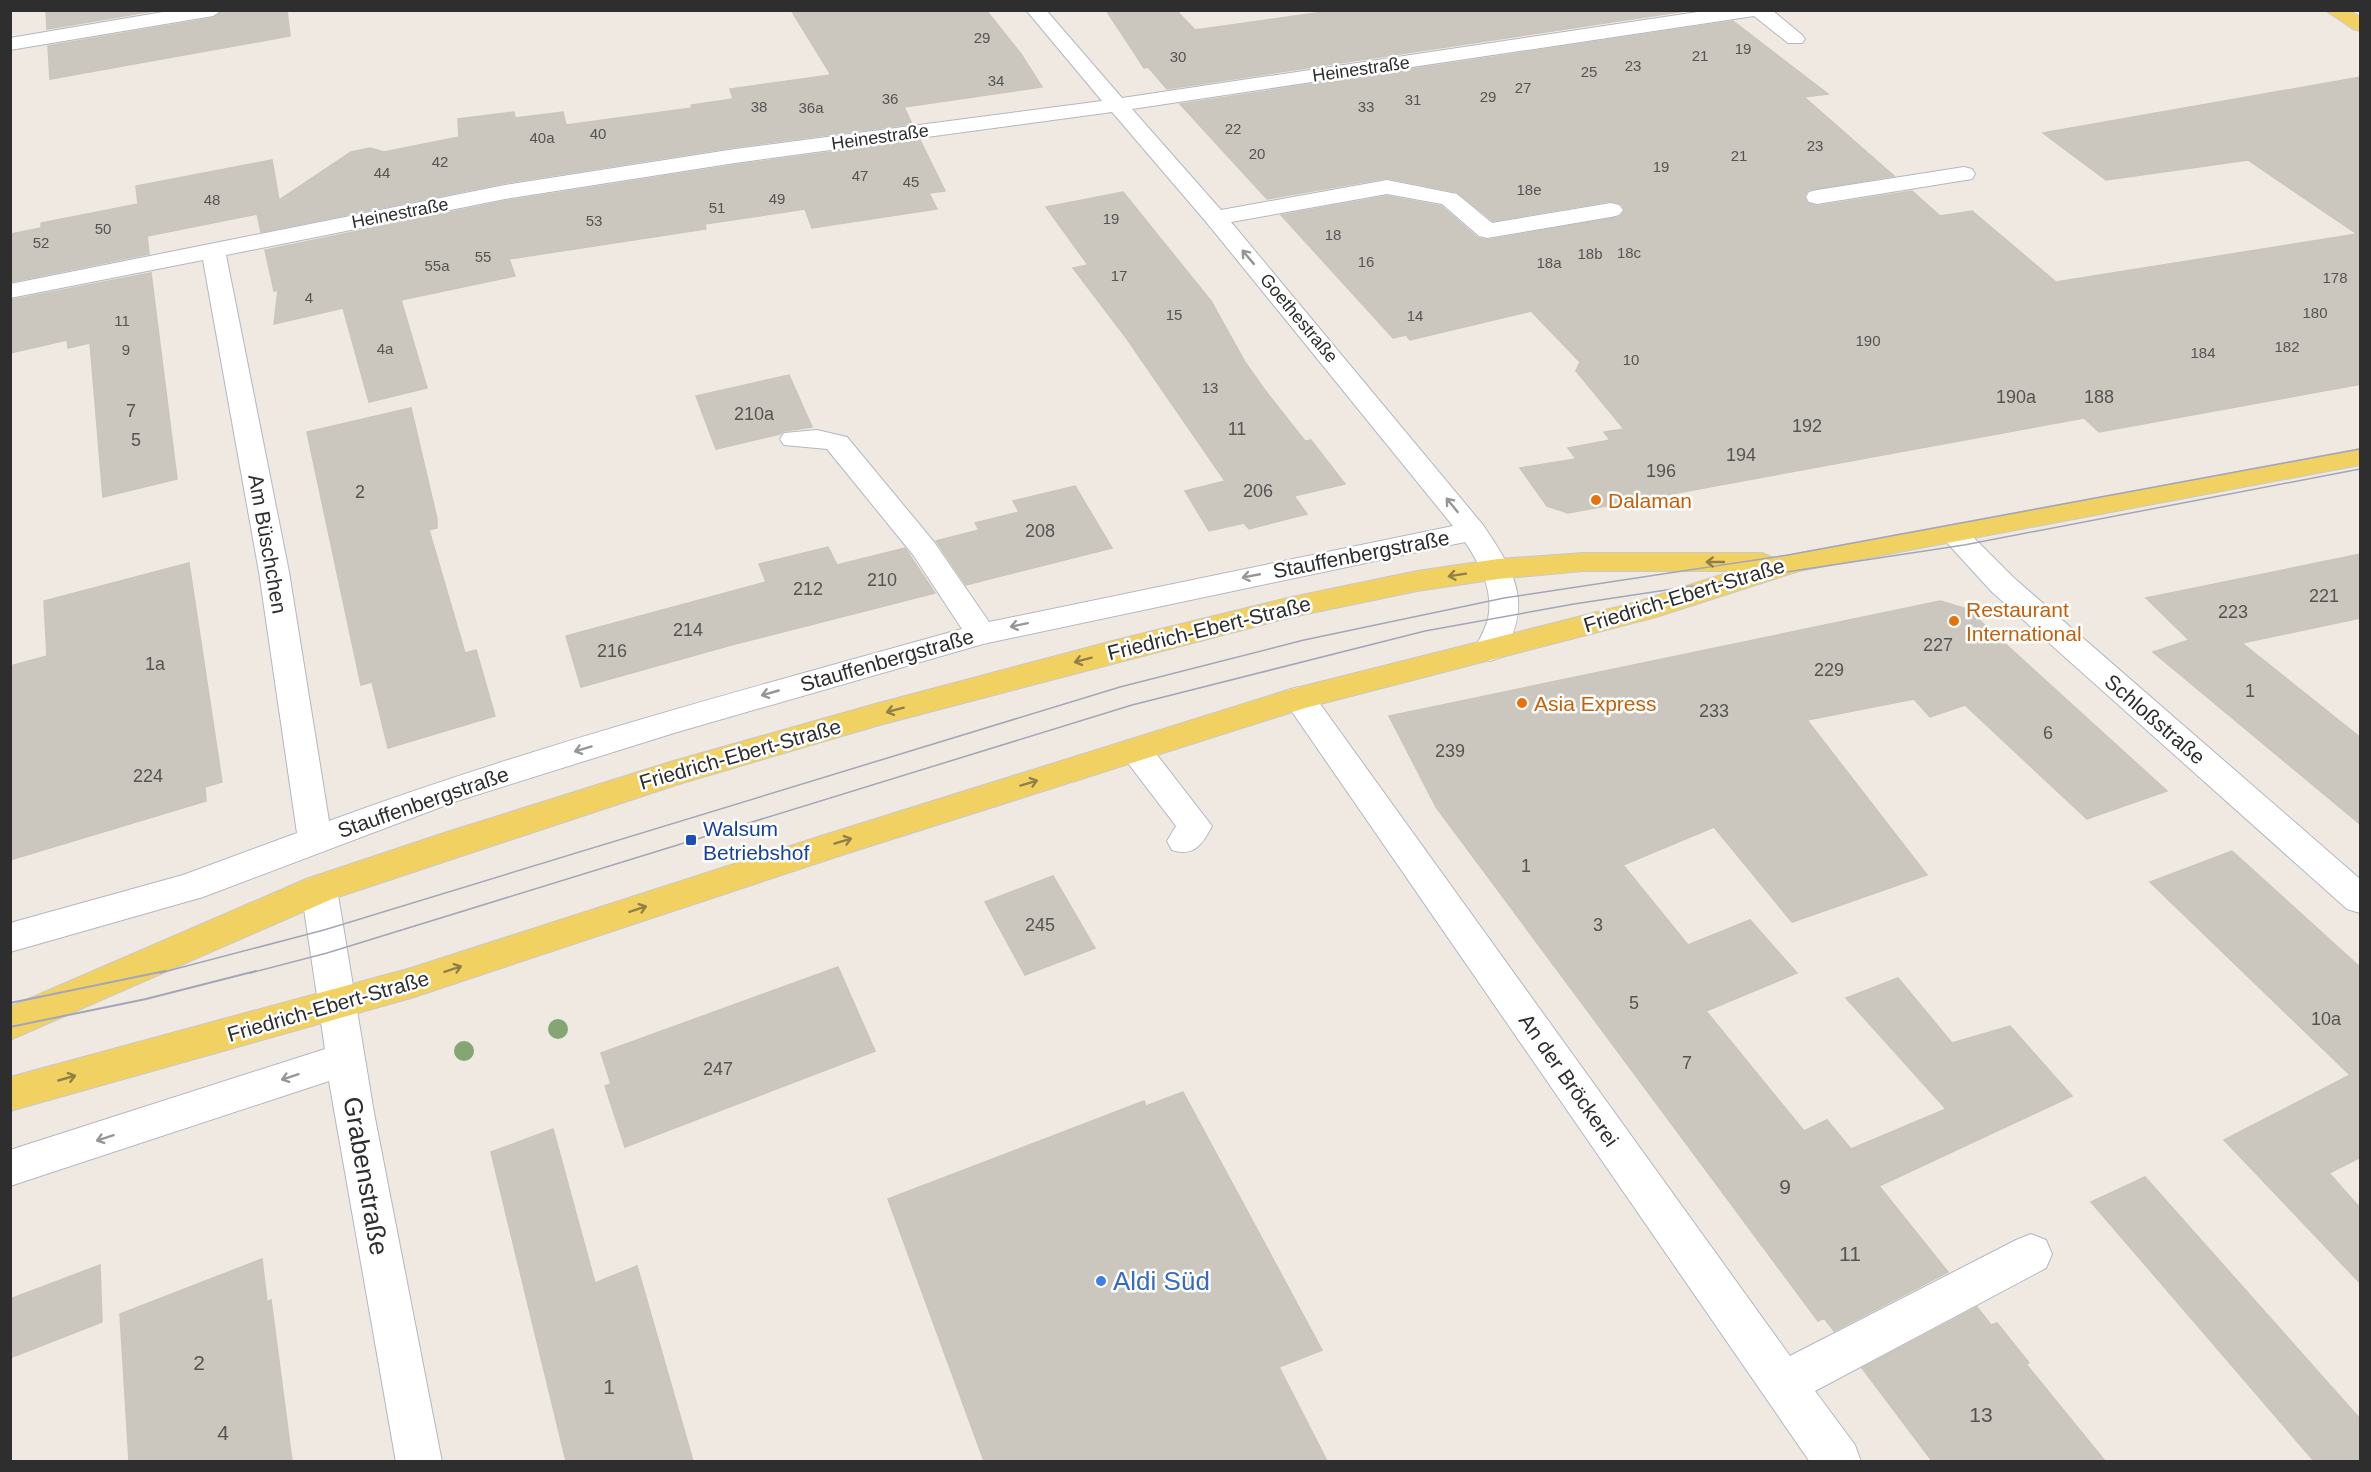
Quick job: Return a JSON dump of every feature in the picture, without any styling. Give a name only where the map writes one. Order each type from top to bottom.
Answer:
[{"type":"main road","points":[[2334,10],[2361,25]]},
{"type":"main road","points":[[1794,562],[2361,457]]},
{"type":"main road","name":"Friedrich-Ebert-Straße","points":[[10,1024],[319,889],[456,842],[626,788],[875,715],[1292,607],[1417,581],[1498,569],[1583,562],[1794,562]]},
{"type":"main road","name":"Friedrich-Ebert-Straße","points":[[10,1094],[336,1004],[470,964],[833,844],[1299,698],[1645,610],[1794,562]]},
{"type":"street","points":[[10,44],[213,10]]},
{"type":"street","name":"Goethestraße","points":[[1035,10],[1215,218],[1473,531],[1498,569],[1504,598],[1504,617],[1490,650]]},
{"type":"street","name":"Heinestraße","points":[[10,291],[505,192],[735,156],[1117,105],[1753,10]]},
{"type":"street","points":[[1759,10],[1795,39]]},
{"type":"street","points":[[1817,197],[1964,174]]},
{"type":"street","points":[[1215,218],[1386,187],[1449,199],[1487,231],[1611,210]]},
{"type":"street","name":"Am Büschchen","points":[[213,250],[274,572],[315,840]]},
{"type":"street","points":[[794,439],[817,438],[837,443],[924,549],[981,634]]},
{"type":"street","name":"Stauffenbergstraße","points":[[10,938],[190,887],[445,792],[664,724],[981,634],[1473,531]]},
{"type":"street","name":"Schloßstraße","points":[[1954,534],[2003,585],[2361,899]]},
{"type":"street","name":"An der Bröckerei","points":[[1299,698],[1838,1461]]},
{"type":"street","points":[[1135,750],[1195,826],[1184,841]]},
{"type":"street","name":"Grabenstraße","points":[[319,889],[345,1059],[418,1461]]},
{"type":"street","points":[[10,1168],[345,1059]]},
{"type":"street","points":[[1783,1384],[2031,1254]]},
{"type":"building","points":[[46,10],[159,10],[47,29]]},
{"type":"building","points":[[224,10],[287,10],[290,36],[50,79],[48,46],[213,18]]},
{"type":"building","points":[[791,10],[986,10],[1021,54],[1042,87],[904,107],[912,124],[735,147],[505,183],[261,232],[257,214],[147,236],[149,254],[10,282],[10,234],[41,228],[41,223],[138,204],[136,186],[272,160],[279,200],[351,152],[370,148],[384,152],[459,137],[458,119],[514,112],[515,118],[563,112],[566,125],[692,108],[691,105],[733,99],[730,89],[831,75]]},
{"type":"building","points":[[1106,10],[1176,10],[1195,30],[1337,10],[1692,10],[1167,89],[1148,67],[1144,68]]},
{"type":"building","points":[[1733,21],[1828,94],[1804,97],[1894,176],[1808,190],[1804,196],[1807,203],[1817,206],[1912,191],[1940,216],[1972,211],[2056,282],[2357,234],[2248,160],[2106,180],[2043,133],[2361,77],[2361,384],[2099,432],[2084,418],[1568,513],[1547,506],[1520,468],[1576,459],[1568,448],[1610,440],[1604,432],[1624,429],[1576,371],[1580,362],[1531,311],[1410,340],[1406,335],[1393,338],[1281,215],[1387,196],[1441,206],[1478,238],[1487,240],[1620,217],[1625,210],[1621,204],[1611,201],[1493,221],[1457,192],[1387,178],[1267,199],[1180,104]]},
{"type":"building","points":[[920,140],[945,191],[929,193],[937,209],[812,228],[805,209],[705,224],[706,229],[509,259],[515,276],[401,300],[427,388],[369,402],[343,308],[274,324],[278,290],[274,291],[265,250],[505,201],[735,165]]},
{"type":"building","points":[[1123,192],[1211,301],[1245,362],[1264,389],[1305,441],[1311,440],[1345,484],[1294,496],[1307,514],[1249,529],[1244,523],[1209,531],[1185,491],[1225,481],[1127,339],[1073,268],[1088,265],[1046,207]]},
{"type":"building","points":[[151,273],[177,479],[103,497],[90,343],[68,348],[67,340],[10,353],[10,300]]},
{"type":"building","points":[[789,375],[812,427],[784,431],[780,434],[716,449],[696,396]]},
{"type":"building","points":[[411,408],[437,519],[437,528],[429,530],[465,653],[476,650],[495,716],[388,748],[372,682],[361,685],[307,432]]},
{"type":"building","points":[[1075,486],[1112,548],[966,585],[936,541],[979,530],[975,523],[1019,512],[1013,501]]},
{"type":"building","points":[[828,547],[837,565],[905,548],[935,593],[735,644],[581,687],[566,636],[766,582],[759,564]]},
{"type":"building","points":[[2361,554],[2361,618],[2242,643],[2361,738],[2361,825],[2153,652],[2189,640],[2146,598]]},
{"type":"building","points":[[189,563],[222,782],[205,787],[206,801],[10,860],[10,666],[47,656],[44,601]]},
{"type":"building","points":[[1940,601],[1967,609],[2167,791],[2087,819],[1965,705],[1930,717],[1914,699],[1807,720],[1927,875],[1792,922],[1714,827],[1623,865],[1688,945],[1750,920],[1797,973],[1706,1011],[1804,1131],[1827,1120],[1851,1149],[1946,1109],[1846,998],[1898,978],[1952,1043],[2010,1026],[2072,1096],[1879,1186],[1948,1272],[1834,1331],[1824,1318],[1818,1321],[1436,807],[1389,716]]},
{"type":"building","points":[[2232,851],[2361,968],[2361,1157],[2329,1173],[2361,1209],[2361,1284],[2224,1140],[2350,1075],[2150,882]]},
{"type":"building","points":[[1053,876],[1095,948],[1025,975],[985,902]]},
{"type":"building","points":[[838,967],[875,1051],[625,1147],[605,1086],[611,1084],[601,1053]]},
{"type":"building","name":"Aldi Süd","points":[[1183,1092],[1322,1350],[1279,1367],[1327,1461],[984,1461],[888,1199],[1144,1101],[1146,1106]]},
{"type":"building","points":[[553,1129],[595,1283],[637,1266],[693,1461],[566,1461],[491,1152]]},
{"type":"building","points":[[2145,1177],[2361,1420],[2361,1461],[2314,1461],[2091,1202]]},
{"type":"building","points":[[262,1259],[267,1302],[271,1300],[292,1461],[129,1461],[120,1314]]},
{"type":"building","points":[[100,1265],[102,1322],[10,1358],[10,1299]]},
{"type":"building","points":[[1977,1307],[1991,1325],[1997,1323],[2029,1363],[2026,1364],[2105,1461],[1932,1461],[1862,1368]]},
{"type":"tram line","points":[[160,973],[324,930],[1120,687],[1304,640],[1504,598],[1788,555],[2360,449]]},
{"type":"tram line","points":[[250,973],[327,953],[1132,705],[1425,631],[1574,604],[1964,545],[2360,469]]},
{"type":"tram line","points":[[10,1003],[165,971]]},
{"type":"tram line","points":[[10,1027],[146,999],[256,971]]},
{"type":"place","name":"Dalaman","points":[[1596,500]]},
{"type":"place","name":"Restaurant International","points":[[1954,621]]},
{"type":"place","name":"Asia Express","points":[[1522,703]]},
{"type":"place","name":"Walsum Betriebshof","points":[[691,840]]},
{"type":"place","name":"Aldi Süd","points":[[1101,1281]]}]
